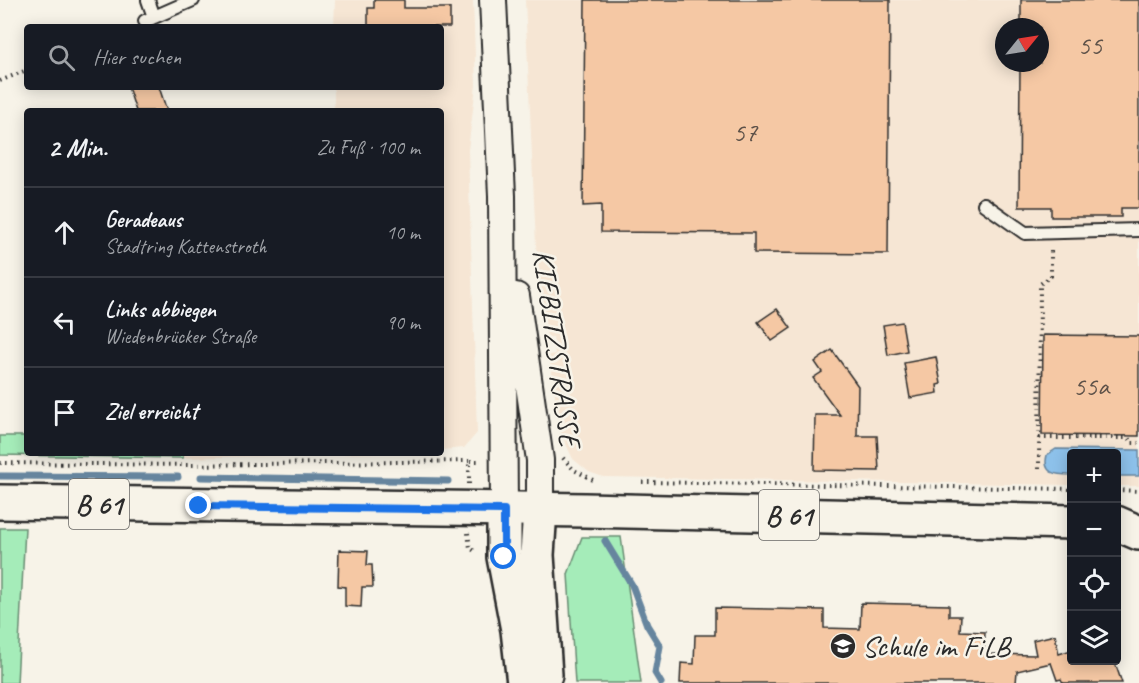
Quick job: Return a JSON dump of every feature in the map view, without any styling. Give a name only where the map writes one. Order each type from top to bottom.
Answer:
[{"type":"main road","name":"B 61","points":[[0,502],[540,510],[1067,522]]},
{"type":"main road","points":[[504,510],[504,557],[518,630],[524,683]]},
{"type":"main road","points":[[540,510],[537,555],[545,683]]},
{"type":"main road","points":[[1121,520],[1139,513]]},
{"type":"main road","points":[[1121,524],[1139,533]]},
{"type":"street","name":"KIEBITZSTRASSE","points":[[493,0],[502,196],[504,510]]},
{"type":"street","name":"KIEBITZSTRASSE","points":[[502,196],[540,460],[540,510]]},
{"type":"lane","points":[[148,0],[149,19],[193,0]]},
{"type":"lane","points":[[984,204],[1025,233],[1139,230]]},
{"type":"path","points":[[0,81],[24,71]]},
{"type":"path","points":[[1039,469],[1040,284],[1051,276],[1050,232]]},
{"type":"path","points":[[1039,438],[1128,438],[1132,443],[1139,443]]},
{"type":"path","points":[[560,451],[574,470],[592,481],[604,481]]},
{"type":"path","points":[[469,461],[470,487]]},
{"type":"path","points":[[0,463],[189,465],[486,461]]},
{"type":"path","points":[[574,470],[574,478]]},
{"type":"path","points":[[640,482],[1067,489]]},
{"type":"path","points":[[1121,490],[1139,491]]},
{"type":"path","points":[[468,539],[470,548],[482,556]]},
{"type":"shaded area","points":[[335,0],[473,0],[476,85],[468,150],[477,433],[464,448],[444,450],[444,108],[334,108],[334,90],[444,90],[444,24],[334,24]]},
{"type":"shaded area","points":[[525,0],[1139,0],[1139,486],[1121,486],[1121,449],[1067,449],[1067,485],[603,477],[589,472],[573,459],[561,434],[549,355],[555,354],[553,337],[547,338],[536,246]]},
{"type":"shaded area","points":[[183,456],[262,456],[183,458]]},
{"type":"green space","points":[[0,436],[24,436],[24,455],[0,455]]},
{"type":"green space","points":[[61,456],[183,456],[183,458]]},
{"type":"green space","points":[[0,528],[25,528],[17,683],[0,683]]},
{"type":"green space","points":[[582,537],[621,537],[641,683],[575,683],[568,574]]},
{"type":"water","points":[[1056,449],[1067,449],[1067,475],[1055,474],[1048,470],[1047,455]]},
{"type":"water","points":[[1121,450],[1139,450],[1139,476],[1121,476]]},
{"type":"building","points":[[374,0],[404,0],[404,8],[450,8],[450,27],[444,27],[444,24],[368,24],[368,8],[374,8]]},
{"type":"building","points":[[585,0],[890,0],[888,254],[754,253],[754,233],[601,232],[601,205],[583,206]]},
{"type":"building","points":[[1021,0],[1139,0],[1139,208],[1121,208],[1121,217],[1051,217],[1051,207],[1019,207],[1020,72],[1049,72],[1049,18],[1021,18]]},
{"type":"building","points":[[129,90],[160,90],[166,108],[135,108]]},
{"type":"building","points":[[777,309],[791,328],[772,341],[758,322]]},
{"type":"building","points":[[902,322],[907,351],[888,355],[883,325]]},
{"type":"building","points":[[1043,335],[1139,336],[1139,436],[1042,435]]},
{"type":"building","points":[[832,350],[858,386],[857,436],[877,436],[879,471],[814,470],[815,415],[840,415],[813,378],[822,372],[815,362]]},
{"type":"building","points":[[936,357],[941,384],[937,385],[938,393],[910,398],[904,363]]},
{"type":"building","points":[[339,550],[368,551],[367,565],[372,565],[373,587],[362,587],[361,607],[345,606],[345,587],[338,586]]},
{"type":"building","name":"Schule im FiLB","points":[[861,603],[949,605],[949,616],[961,616],[960,631],[985,632],[984,654],[1036,655],[1033,640],[1055,635],[1059,654],[1067,651],[1067,665],[1116,665],[1122,683],[1063,683],[1061,679],[1057,680],[1051,663],[1017,671],[1016,683],[680,683],[681,663],[694,664],[695,635],[715,635],[715,608],[824,610],[824,628],[860,629]]},
{"type":"waterway","points":[[0,476],[178,477]]},
{"type":"waterway","points":[[201,477],[448,481]]},
{"type":"waterway","points":[[605,541],[632,585],[647,625],[660,646],[655,673],[661,683]]},
{"type":"place","name":"Schule im FiLB","points":[[843,646]]},
{"type":"route","points":[[199,506],[504,510],[504,557]]}]
